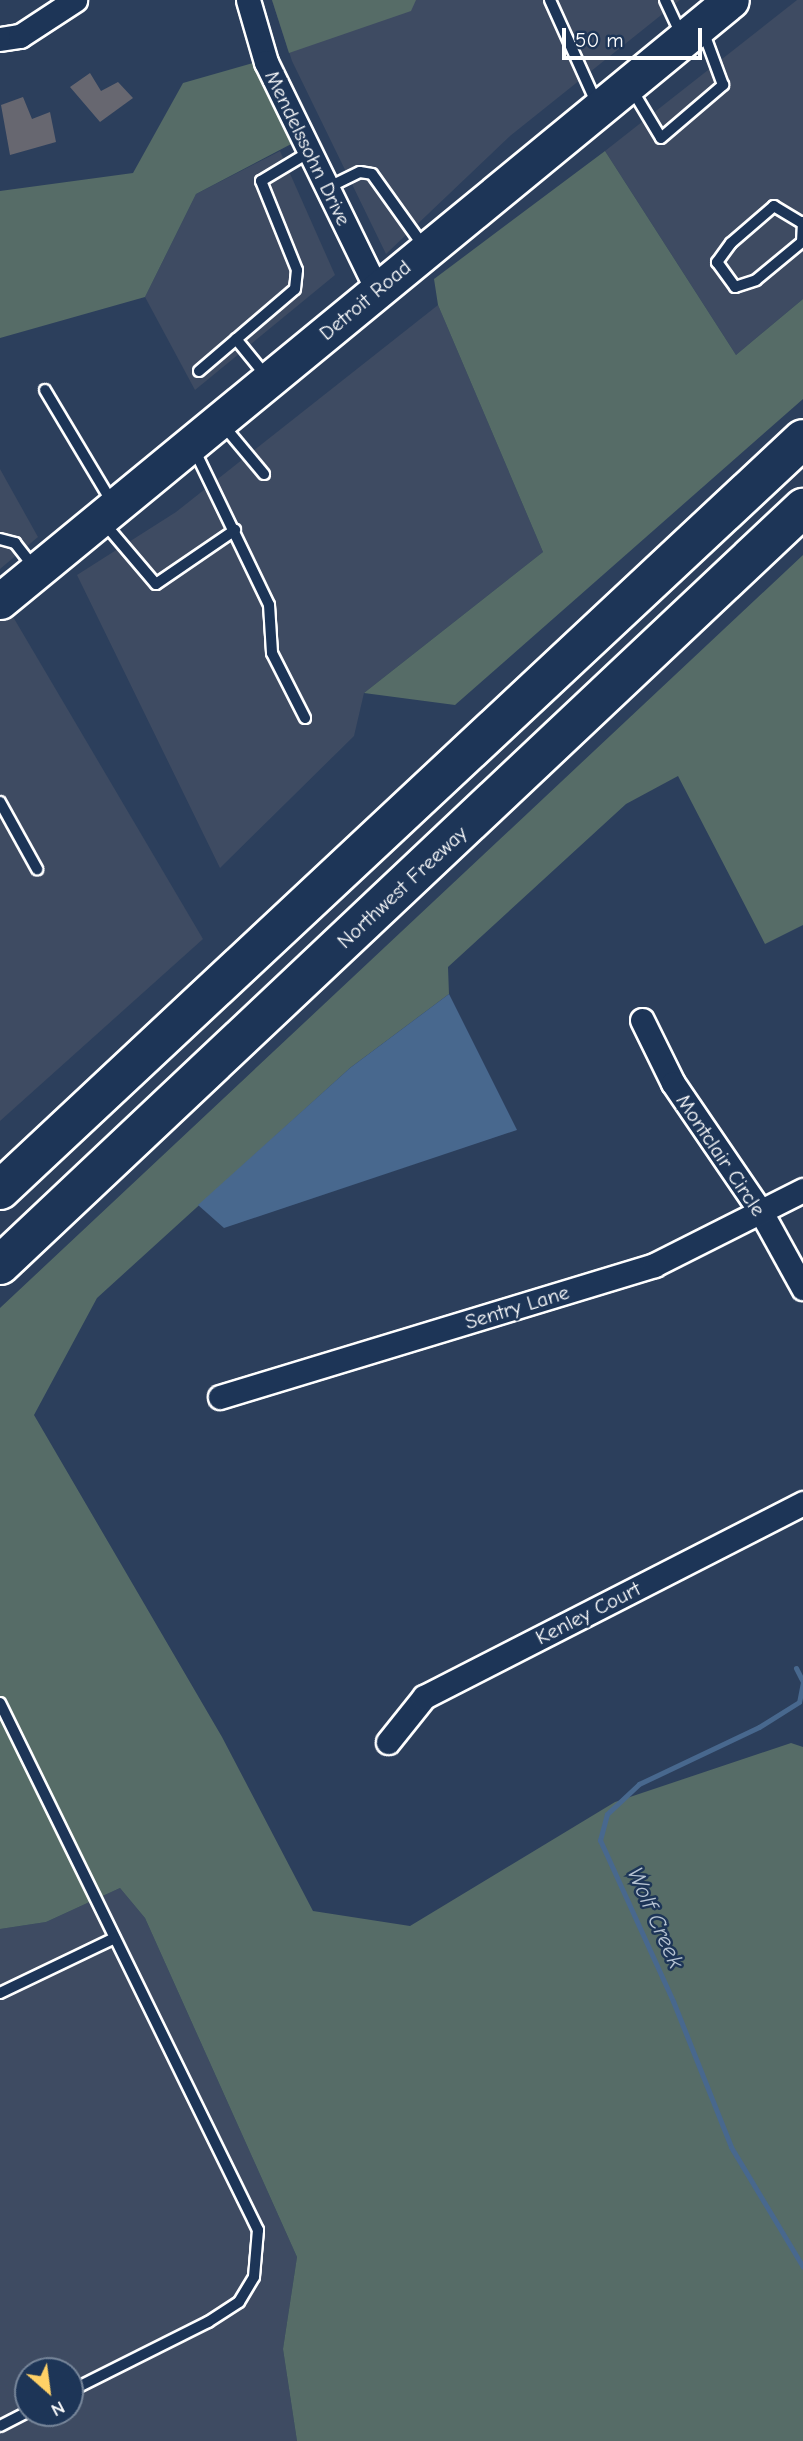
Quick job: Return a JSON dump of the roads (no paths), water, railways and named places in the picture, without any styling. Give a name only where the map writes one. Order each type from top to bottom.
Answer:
[{"type":"highway","points":[[0,1190],[803,439]]},
{"type":"highway","name":"Northwest Freeway","points":[[0,1265],[803,508]]},
{"type":"main road","name":"Detroit Road","points":[[0,601],[731,0]]},
{"type":"street","points":[[0,39],[20,36],[75,0]]},
{"type":"street","name":"Mendelssohn Drive","points":[[248,0],[266,62],[378,292]]},
{"type":"street","name":"Montclair Circle","points":[[642,1020],[673,1083],[761,1212],[803,1288]]},
{"type":"street","name":"Sentry Lane","points":[[220,1397],[654,1265],[803,1190]]},
{"type":"street","name":"Kenley Court","points":[[388,1742],[424,1697],[803,1503]]},
{"type":"lane","points":[[550,0],[599,108]]},
{"type":"lane","points":[[629,84],[662,138],[723,85],[692,32],[665,0]]},
{"type":"lane","points":[[199,371],[295,289],[297,270],[261,181],[311,151]]},
{"type":"lane","points":[[329,187],[360,172],[372,174],[426,250]]},
{"type":"lane","points":[[774,206],[802,222],[802,242],[756,281],[735,287],[717,262],[731,243],[774,206]]},
{"type":"lane","points":[[236,339],[269,379]]},
{"type":"lane","points":[[44,390],[107,512],[156,583],[235,530]]},
{"type":"lane","points":[[219,420],[264,474]]},
{"type":"lane","points":[[191,443],[269,605],[272,653],[305,718]]},
{"type":"lane","points":[[0,539],[15,543],[37,571]]},
{"type":"lane","points":[[0,802],[37,869]]},
{"type":"lane","points":[[0,1703],[258,2230],[254,2277],[239,2302],[208,2322],[84,2384]]},
{"type":"lane","points":[[0,1993],[115,1938]]},
{"type":"waterway","name":"Wolf Creek","points":[[796,1668],[803,1682],[799,1702],[759,1727],[639,1784],[607,1814],[600,1840],[673,2001],[731,2147],[803,2267]]}]
